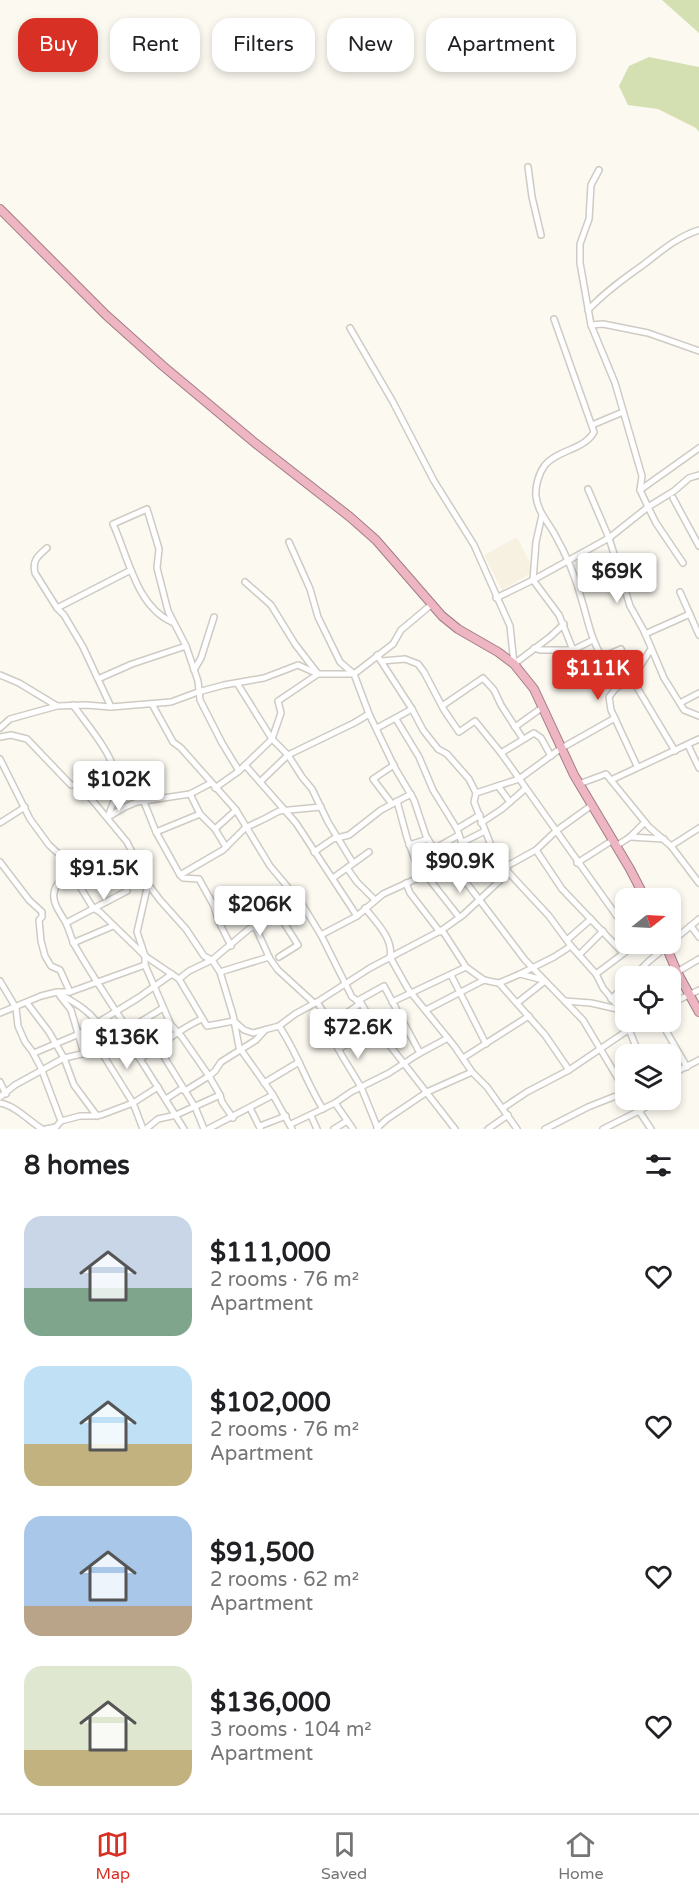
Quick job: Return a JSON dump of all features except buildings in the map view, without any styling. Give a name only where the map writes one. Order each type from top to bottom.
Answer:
[{"type":"highway","points":[[0,209],[106,315],[163,366],[376,540],[442,616],[458,629],[514,663],[534,689],[560,749],[640,888]]},
{"type":"highway","points":[[681,979],[699,1012]]},
{"type":"street","points":[[528,167],[541,235]]},
{"type":"street","points":[[598,170],[591,185],[589,219],[580,244],[580,263],[591,325],[615,383],[642,476],[640,490],[656,523],[684,563]]},
{"type":"street","points":[[588,310],[606,291],[663,248],[699,230]]},
{"type":"street","points":[[554,319],[594,432],[545,464],[538,478],[536,495],[542,515],[553,531],[567,561],[582,600],[593,640],[602,657]]},
{"type":"street","points":[[591,325],[603,324],[648,333],[699,351]]},
{"type":"street","points":[[350,328],[393,402],[434,481],[471,540],[510,626],[514,663]]},
{"type":"street","points":[[592,425],[623,412]]},
{"type":"street","points":[[640,490],[699,448]]},
{"type":"street","points":[[496,598],[609,538],[689,478],[699,475]]},
{"type":"street","points":[[588,489],[609,538],[630,606],[664,678],[684,710],[699,717]]},
{"type":"street","points":[[673,498],[699,546]]},
{"type":"street","points":[[172,622],[162,617],[149,603],[134,580],[113,524],[147,509],[159,549],[157,568],[172,622],[186,646],[198,681],[198,692],[206,712],[239,771]]},
{"type":"street","points":[[542,515],[536,542],[533,580],[564,624],[573,650]]},
{"type":"street","points":[[289,543],[310,589],[318,617],[331,645],[340,662],[354,674],[369,714],[411,794],[434,849],[459,873],[533,968],[583,1020],[615,1074]]},
{"type":"street","points":[[47,548],[35,558],[33,567],[35,573],[83,647],[111,707]]},
{"type":"street","points":[[57,608],[131,570]]},
{"type":"street","points":[[245,582],[271,605],[295,644],[318,674]]},
{"type":"street","points":[[680,592],[699,635]]},
{"type":"street","points":[[0,728],[10,719],[57,706],[111,707],[171,702],[198,692],[264,678],[298,664],[318,674],[354,674],[393,644],[401,630],[432,604]]},
{"type":"street","points":[[645,634],[690,614]]},
{"type":"street","points":[[194,670],[201,658],[214,617]]},
{"type":"street","points":[[514,663],[564,624]]},
{"type":"street","points":[[534,648],[573,650],[593,640]]},
{"type":"street","points":[[98,679],[132,664],[186,646]]},
{"type":"street","points":[[567,680],[599,663],[602,657],[621,649],[633,679],[675,751]]},
{"type":"street","points":[[637,766],[611,710],[609,697],[616,688],[633,679],[651,649]]},
{"type":"street","points":[[377,655],[423,730],[438,749],[447,754],[469,779],[476,794],[474,802],[481,823],[494,853],[508,873],[534,898],[596,974],[603,988],[615,1003]]},
{"type":"street","points":[[382,661],[405,659],[418,664],[459,732],[475,721],[501,753],[615,914]]},
{"type":"street","points":[[108,817],[137,802],[190,794],[239,771],[272,739],[281,713],[278,701],[318,674]]},
{"type":"street","points":[[0,683],[3,676],[19,682],[57,706]]},
{"type":"street","points":[[442,706],[483,678],[494,690],[523,739]]},
{"type":"street","points":[[237,683],[272,739],[288,755],[312,789],[338,838],[357,882],[375,900]]},
{"type":"street","points":[[680,703],[699,693]]},
{"type":"street","points":[[152,704],[173,742],[236,810],[270,866],[302,903],[321,935],[352,998],[359,1002],[454,1129]]},
{"type":"street","points":[[73,705],[110,761],[116,775],[117,788],[108,817]]},
{"type":"street","points":[[515,727],[543,707]]},
{"type":"street","points":[[377,728],[412,710]]},
{"type":"street","points":[[260,782],[288,755],[369,714]]},
{"type":"street","points":[[476,794],[519,779],[560,749],[615,718]]},
{"type":"street","points":[[396,719],[458,832],[470,865],[459,873]]},
{"type":"street","points":[[501,753],[534,733],[537,734],[551,756]]},
{"type":"street","points":[[0,737],[11,735],[27,739],[71,785],[77,785],[83,789],[128,842],[148,884],[186,929],[204,956],[212,960],[220,972],[241,1050],[273,1095],[291,1127],[448,1038]]},
{"type":"street","points":[[611,780],[699,739]]},
{"type":"street","points":[[688,745],[699,768]]},
{"type":"street","points":[[0,759],[30,819],[49,845],[62,857],[93,908],[100,912],[145,956],[179,979],[207,1026],[234,1021]]},
{"type":"street","points":[[245,765],[296,823],[357,916]]},
{"type":"street","points":[[394,765],[373,779],[394,803],[420,874]]},
{"type":"street","points":[[579,784],[606,774],[645,822],[671,846],[699,882]]},
{"type":"street","points":[[498,786],[510,802]]},
{"type":"street","points":[[481,823],[525,789]]},
{"type":"street","points":[[190,794],[200,814],[215,829],[226,847]]},
{"type":"street","points":[[314,852],[333,839],[349,835],[394,803],[411,794]]},
{"type":"street","points":[[144,802],[156,832],[180,875],[183,878],[199,879],[214,906],[231,946]]},
{"type":"street","points":[[508,873],[507,866],[536,850],[556,831],[592,805]]},
{"type":"street","points":[[0,823],[25,807]]},
{"type":"street","points":[[180,875],[226,847],[245,828],[279,811],[321,807]]},
{"type":"street","points":[[215,829],[236,810]]},
{"type":"street","points":[[156,832],[200,814]]},
{"type":"street","points":[[434,849],[480,815]]},
{"type":"street","points":[[577,862],[630,837],[645,822]]},
{"type":"street","points":[[671,846],[699,828]]},
{"type":"street","points":[[461,843],[485,831]]},
{"type":"street","points":[[630,837],[664,839]]},
{"type":"street","points":[[409,845],[428,839]]},
{"type":"street","points":[[536,850],[562,890],[615,944]]},
{"type":"street","points":[[333,878],[369,852]]},
{"type":"street","points":[[321,935],[357,916],[375,900],[418,878],[421,869],[440,855]]},
{"type":"street","points":[[0,862],[22,892],[42,912],[39,920],[45,956],[51,966],[60,970],[70,992]]},
{"type":"street","points":[[71,872],[58,883],[53,893],[55,903],[66,923],[73,943],[129,1031]]},
{"type":"street","points":[[234,1021],[244,1030],[253,1033],[279,1026],[390,957],[441,931],[480,900],[508,873]]},
{"type":"street","points":[[420,874],[426,875],[459,917]]},
{"type":"street","points":[[406,883],[410,893],[466,967],[484,980],[499,982],[520,974],[571,946]]},
{"type":"street","points":[[148,884],[137,932],[145,956],[145,965],[171,1025],[209,1076],[233,1118]]},
{"type":"street","points":[[66,923],[127,891]]},
{"type":"street","points":[[179,979],[189,971],[212,960],[249,929],[302,903]]},
{"type":"street","points":[[365,908],[387,939],[392,952],[390,957],[410,992],[448,1038],[472,1072],[488,1087],[517,1129]]},
{"type":"street","points":[[279,915],[298,945],[279,957]]},
{"type":"street","points":[[567,940],[591,919]]},
{"type":"street","points":[[681,934],[699,919]]},
{"type":"street","points":[[73,943],[113,926]]},
{"type":"street","points":[[255,926],[269,957],[278,970],[316,1002],[328,1019],[328,1026],[338,1049],[361,1087],[378,1128],[387,1119],[427,1092],[472,1072]]},
{"type":"street","points":[[691,926],[699,937]]},
{"type":"street","points":[[579,955],[603,931]]},
{"type":"street","points":[[596,974],[622,954]]},
{"type":"street","points":[[648,966],[659,954]]},
{"type":"street","points":[[220,972],[269,957]]},
{"type":"street","points":[[681,970],[699,959]]},
{"type":"street","points":[[0,1013],[41,996],[70,992],[145,965]]},
{"type":"street","points":[[392,1002],[466,967]]},
{"type":"street","points":[[34,1053],[79,1034],[154,988],[172,974]]},
{"type":"street","points":[[520,974],[545,981]]},
{"type":"street","points":[[451,975],[486,1044]]},
{"type":"street","points":[[426,1010],[484,980]]},
{"type":"street","points":[[0,981],[16,1008],[18,1026],[25,1042],[34,1053],[62,1121]]},
{"type":"street","points":[[517,1003],[545,981]]},
{"type":"street","points":[[499,982],[546,1035],[569,1070]]},
{"type":"street","points":[[328,1026],[384,986],[420,1053]]},
{"type":"street","points":[[681,998],[699,990]]},
{"type":"street","points":[[57,992],[88,1013],[98,1023],[104,1037],[112,1044]]},
{"type":"street","points":[[57,992],[71,1010],[84,1054]]},
{"type":"street","points":[[611,999],[615,995]]},
{"type":"street","points":[[563,1000],[615,1008]]},
{"type":"street","points":[[27,1003],[56,1043],[74,1085],[97,1116]]},
{"type":"street","points":[[0,1097],[15,1085],[64,1058],[100,1050],[123,1039],[129,1031],[163,1008]]},
{"type":"street","points":[[463,1058],[530,1016]]},
{"type":"street","points":[[140,1059],[177,1032],[202,1019]]},
{"type":"street","points":[[142,1021],[206,1129],[233,1118],[273,1095]]},
{"type":"street","points":[[279,1026],[291,1042],[309,1087],[323,1109]]},
{"type":"street","points":[[166,1099],[181,1089],[185,1091],[209,1076],[221,1062],[256,1040],[266,1029]]},
{"type":"street","points":[[338,1049],[377,1029]]},
{"type":"street","points":[[503,1108],[527,1092],[569,1070],[624,1032]]},
{"type":"street","points":[[667,1032],[687,1067]]},
{"type":"street","points":[[123,1039],[140,1059],[184,1129]]},
{"type":"street","points":[[100,1050],[133,1103],[144,1129],[158,1119],[176,1115],[220,1095]]},
{"type":"street","points":[[681,1070],[699,1060]]},
{"type":"street","points":[[264,1083],[299,1062]]},
{"type":"street","points":[[0,1082],[6,1094]]},
{"type":"street","points":[[0,1103],[8,1104],[44,1129],[56,1128],[62,1121],[80,1116],[97,1116],[133,1103],[158,1088]]},
{"type":"street","points":[[545,1129],[615,1096]]},
{"type":"street","points":[[335,1103],[352,1129]]},
{"type":"street","points":[[250,1108],[260,1128],[286,1116]]},
{"type":"street","points":[[603,1129],[639,1111],[651,1129]]},
{"type":"street","points":[[488,1129],[508,1115]]},
{"type":"street","points":[[310,1116],[317,1129]]},
{"type":"street","points":[[334,1129],[347,1121]]},
{"type":"shaded area","points":[[517,537],[534,571],[502,590],[484,555]]},
{"type":"green space","points":[[662,0],[699,0],[699,33]]},
{"type":"green space","points":[[649,57],[699,67],[699,132],[696,128],[658,109],[628,105],[619,86],[629,66]]}]
